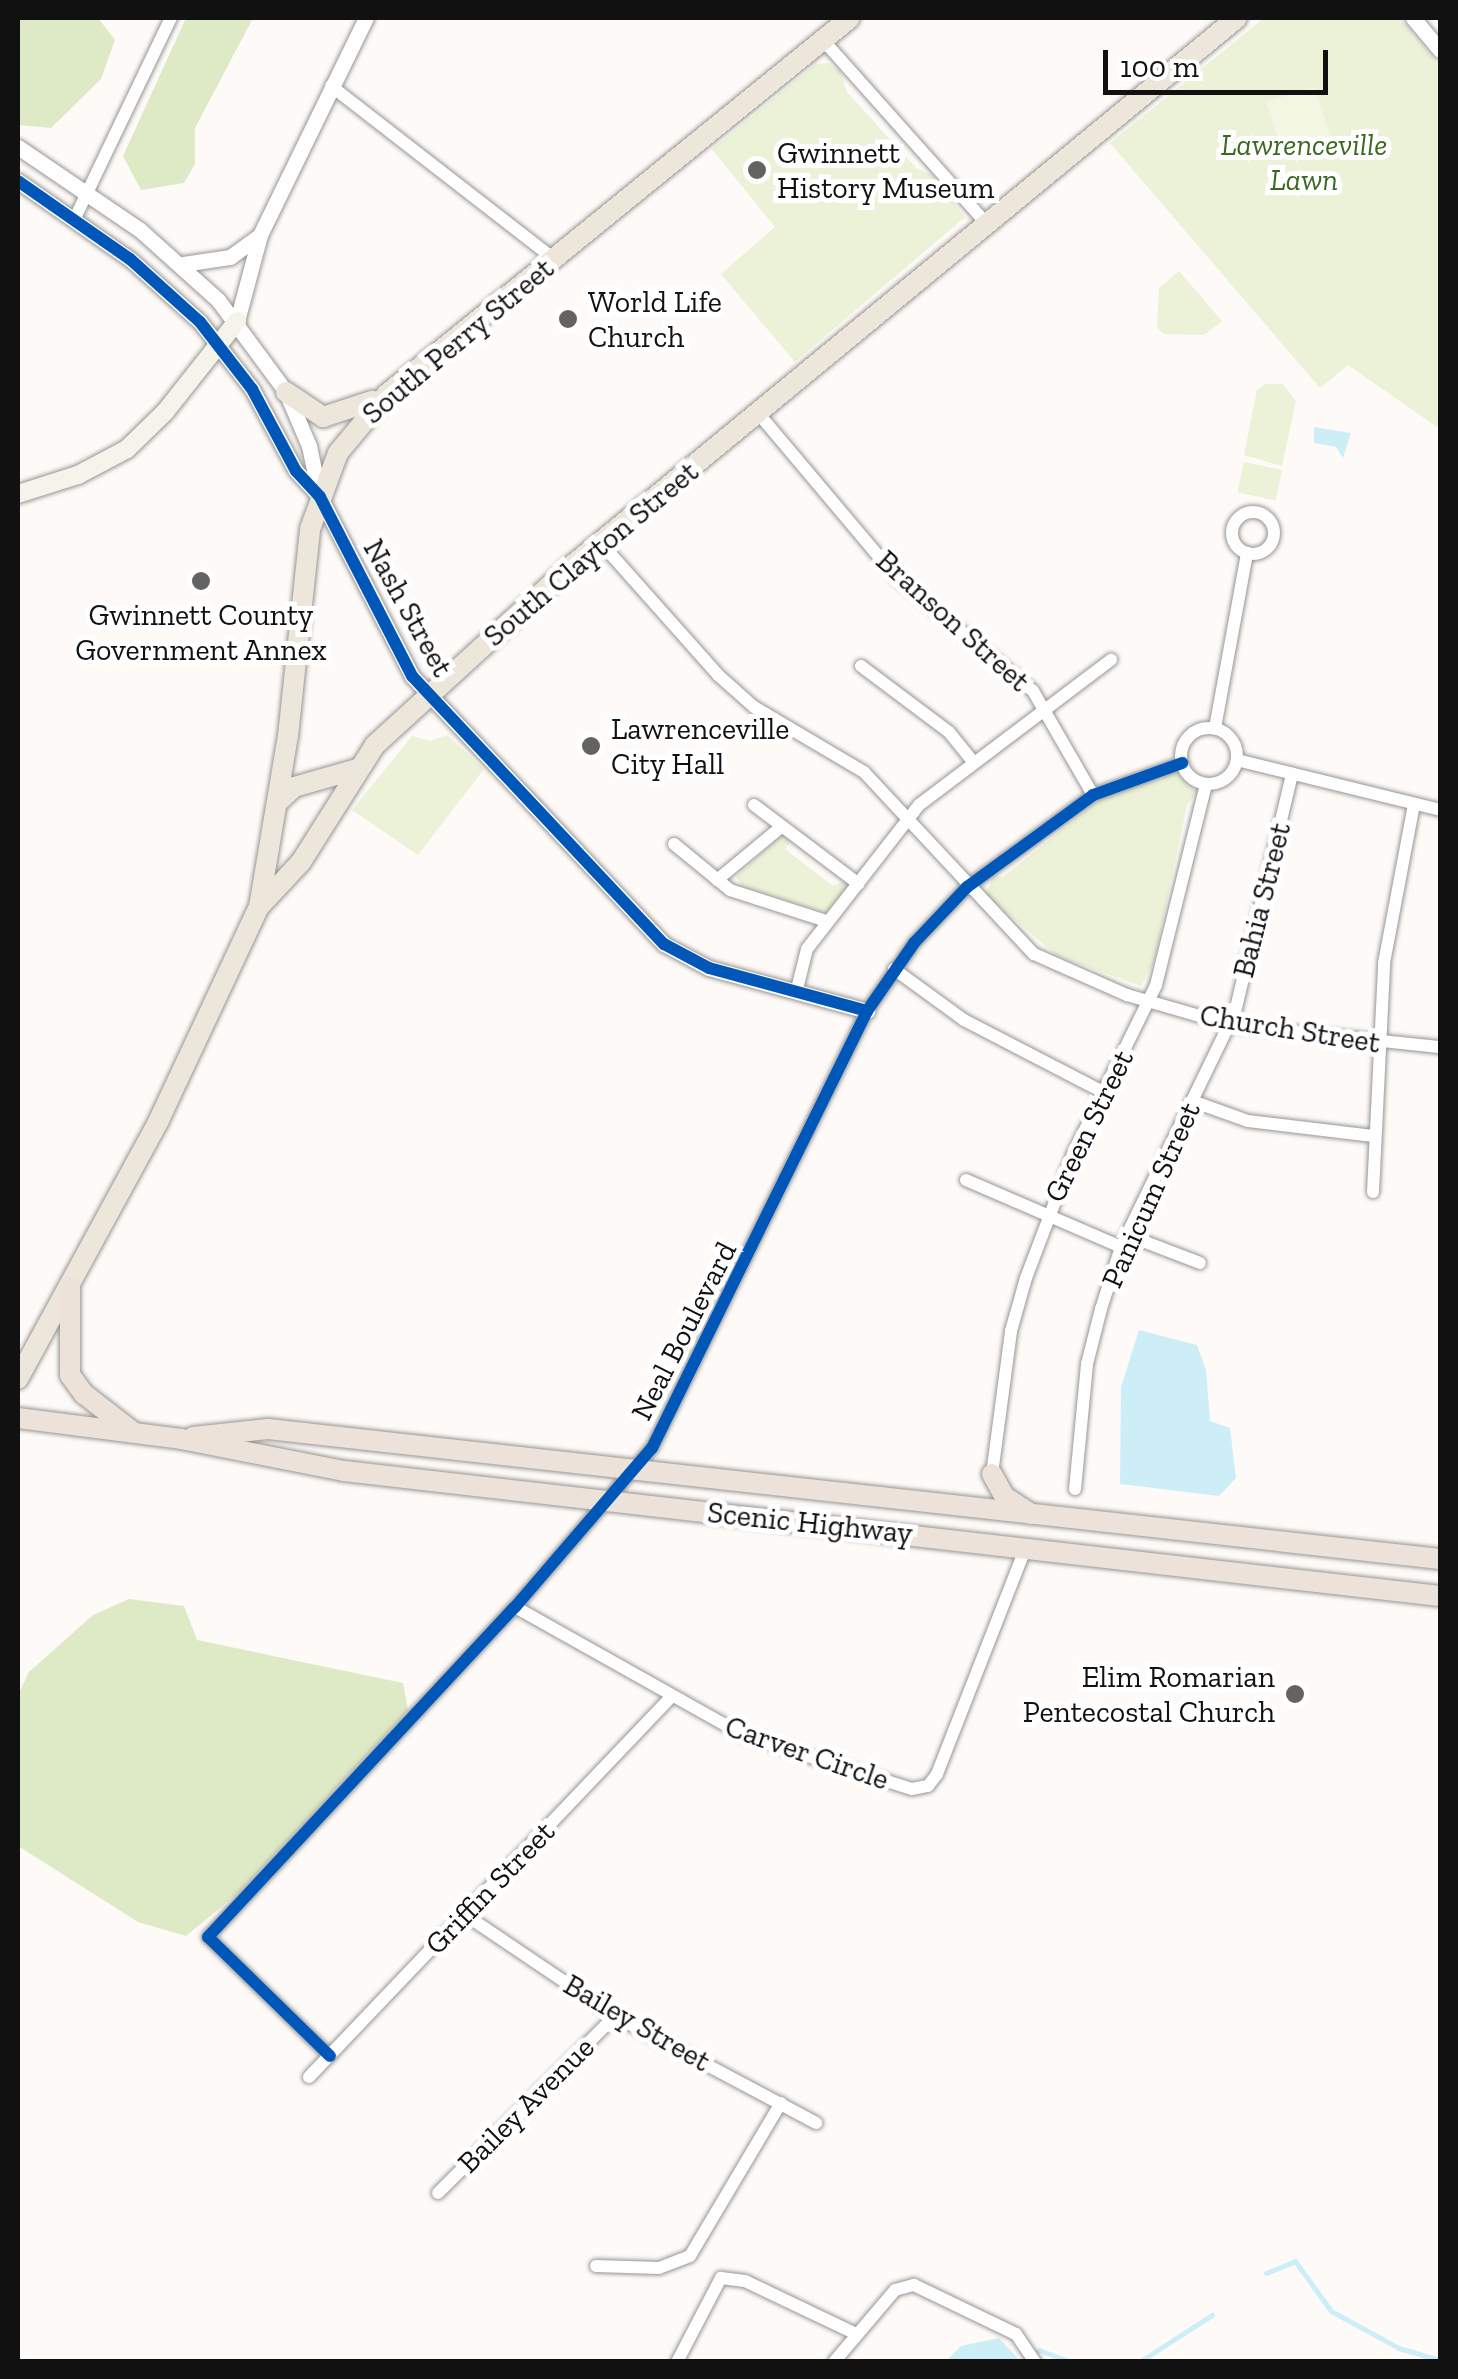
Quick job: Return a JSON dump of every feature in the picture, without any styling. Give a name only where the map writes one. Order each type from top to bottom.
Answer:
[{"type":"highway","points":[[70,1286],[70,1375],[84,1394],[134,1433]]},
{"type":"highway","name":"Scenic Highway","points":[[18,1418],[181,1438],[269,1460],[1440,1596]]},
{"type":"highway","name":"Scenic Highway","points":[[181,1438],[268,1429],[961,1511],[1440,1559]]},
{"type":"highway","points":[[961,1511],[981,1496],[992,1474]]},
{"type":"highway","points":[[992,1474],[1005,1498],[1042,1519]]},
{"type":"main road","name":"South Perry Street","points":[[259,907],[264,850],[278,802],[310,529],[338,453],[387,394],[850,18]]},
{"type":"main road","name":"South Clayton Street","points":[[18,1380],[166,1105],[259,907],[301,862],[357,769],[427,694],[600,542],[1237,18]]},
{"type":"main road","points":[[18,494],[78,475],[127,449],[165,412],[236,321]]},
{"type":"main road","points":[[286,392],[323,417],[387,394]]},
{"type":"main road","points":[[278,802],[294,787],[357,769]]},
{"type":"street","points":[[75,218],[171,18]]},
{"type":"street","points":[[236,321],[260,235],[366,18]]},
{"type":"street","points":[[1413,18],[1440,50]]},
{"type":"street","points":[[823,40],[986,222]]},
{"type":"street","points":[[331,86],[555,260]]},
{"type":"street","name":"Nash Street","points":[[18,147],[88,192],[182,264],[236,321],[286,392],[309,446],[320,497],[386,632],[427,694],[664,944],[709,968],[867,1010]]},
{"type":"street","name":"Nash Street","points":[[18,181],[75,218],[156,280],[218,342],[252,389],[296,472],[320,497]]},
{"type":"street","points":[[182,264],[230,257],[260,235]]},
{"type":"street","name":"Branson Street","points":[[758,413],[897,578],[1008,666],[1046,708],[1093,794]]},
{"type":"street","name":"Church Street","points":[[600,542],[740,695],[864,772],[967,887],[1034,954],[1149,1002],[1230,1025],[1377,1044],[1440,1047]]},
{"type":"street","points":[[1215,728],[1247,553]]},
{"type":"street","points":[[796,993],[806,950],[908,818],[972,760],[1110,660]]},
{"type":"street","points":[[860,666],[956,738],[972,760]]},
{"type":"street","points":[[1215,728],[1230,736],[1237,760],[1230,776],[1206,784],[1191,777],[1182,763],[1189,736],[1215,728]]},
{"type":"street","points":[[1237,760],[1440,810]]},
{"type":"street","name":"Neal Boulevard","points":[[330,2056],[208,1937],[516,1607],[672,1416],[867,1010],[894,968],[967,887],[1093,794],[1182,763]]},
{"type":"street","name":"Bahia Street","points":[[1230,1025],[1292,774]]},
{"type":"street","name":"Green Street","points":[[992,1474],[1011,1331],[1046,1217],[1149,1002],[1206,784]]},
{"type":"street","points":[[1373,1192],[1377,1044],[1384,963],[1414,804]]},
{"type":"street","points":[[754,805],[859,884]]},
{"type":"street","points":[[717,880],[781,826]]},
{"type":"street","points":[[674,844],[717,880],[826,921]]},
{"type":"street","points":[[894,968],[964,1020],[1104,1092]]},
{"type":"street","name":"Panicum Street","points":[[1075,1489],[1087,1364],[1124,1241],[1230,1025]]},
{"type":"street","points":[[1192,1101],[1248,1121],[1373,1136]]},
{"type":"street","points":[[966,1180],[1046,1217],[1200,1263]]},
{"type":"street","name":"Carver Circle","points":[[516,1607],[670,1698],[777,1747],[912,1790],[928,1786],[1026,1547]]},
{"type":"street","name":"Griffin Street","points":[[309,2078],[670,1698]]},
{"type":"street","name":"Bailey Street","points":[[464,1914],[615,2016],[816,2123]]},
{"type":"street","name":"Bailey Avenue","points":[[438,2194],[615,2016]]},
{"type":"street","points":[[596,2266],[659,2268],[690,2256],[781,2102]]},
{"type":"street","points":[[677,2362],[721,2278],[745,2282],[856,2334]]},
{"type":"street","points":[[834,2362],[894,2290],[914,2286],[1016,2334],[1035,2362]]},
{"type":"green space","points":[[18,18],[98,18],[115,40],[101,79],[51,128],[18,125]]},
{"type":"green space","points":[[186,18],[253,18],[195,128],[195,164],[184,183],[141,190],[123,156]]},
{"type":"green space","name":"Lawrenceville Lawn","points":[[1264,18],[1400,18],[1440,65],[1440,429],[1348,365],[1320,388],[1110,143]]},
{"type":"green space","points":[[828,63],[840,71],[847,92],[916,168],[933,176],[965,217],[795,362],[721,274],[775,227],[712,149],[816,64]]},
{"type":"green space","points":[[1315,87],[1332,143],[1283,158],[1266,102]]},
{"type":"green space","points":[[1179,271],[1222,321],[1204,335],[1164,334],[1157,328],[1159,288]]},
{"type":"green space","points":[[1265,384],[1283,384],[1296,401],[1282,466],[1244,455],[1257,390]]},
{"type":"green space","points":[[1244,462],[1282,470],[1276,500],[1238,492]]},
{"type":"green space","points":[[447,735],[484,769],[418,855],[352,810],[412,736],[430,741]]},
{"type":"green space","points":[[1173,770],[1197,792],[1187,805],[1154,962],[1141,986],[1057,956],[986,895],[993,876],[1003,877],[1110,791],[1161,780]]},
{"type":"green space","points":[[782,834],[792,840],[785,849],[833,886],[847,880],[850,886],[828,913],[742,886],[736,877]]},
{"type":"green space","points":[[129,1599],[184,1606],[197,1640],[403,1683],[408,1710],[238,1893],[186,1936],[138,1922],[18,1846],[18,1695],[29,1672],[93,1615]]},
{"type":"water","points":[[1314,427],[1351,433],[1343,458],[1336,447],[1314,443]]},
{"type":"water","points":[[1139,1330],[1197,1345],[1206,1370],[1210,1421],[1230,1428],[1236,1478],[1219,1496],[1120,1484],[1121,1387]]},
{"type":"water","points":[[999,2338],[1020,2361],[946,2361],[961,2346]]},
{"type":"waterway","points":[[1266,2273],[1295,2261],[1331,2311],[1399,2348],[1440,2360]]},
{"type":"waterway","points":[[1139,2362],[1212,2315]]},
{"type":"waterway","points":[[1020,2362],[1039,2350],[1071,2362]]},
{"type":"cycle path","points":[[18,181],[130,259],[200,322],[252,389],[296,471],[320,497],[412,676],[664,944],[709,968],[867,1011]]},
{"type":"cycle path","points":[[330,2056],[208,1937],[515,1607],[652,1448],[867,1011],[914,943],[967,887],[1093,795],[1182,763]]},
{"type":"place","name":"Gwinnett History Museum","points":[[757,170]]},
{"type":"place","name":"World Life Church","points":[[568,319]]},
{"type":"place","name":"Gwinnett County Government Annex","points":[[201,581]]},
{"type":"place","name":"Lawrenceville City Hall","points":[[591,746]]},
{"type":"place","name":"Elim Romarian Pentecostal Church","points":[[1295,1694]]}]
